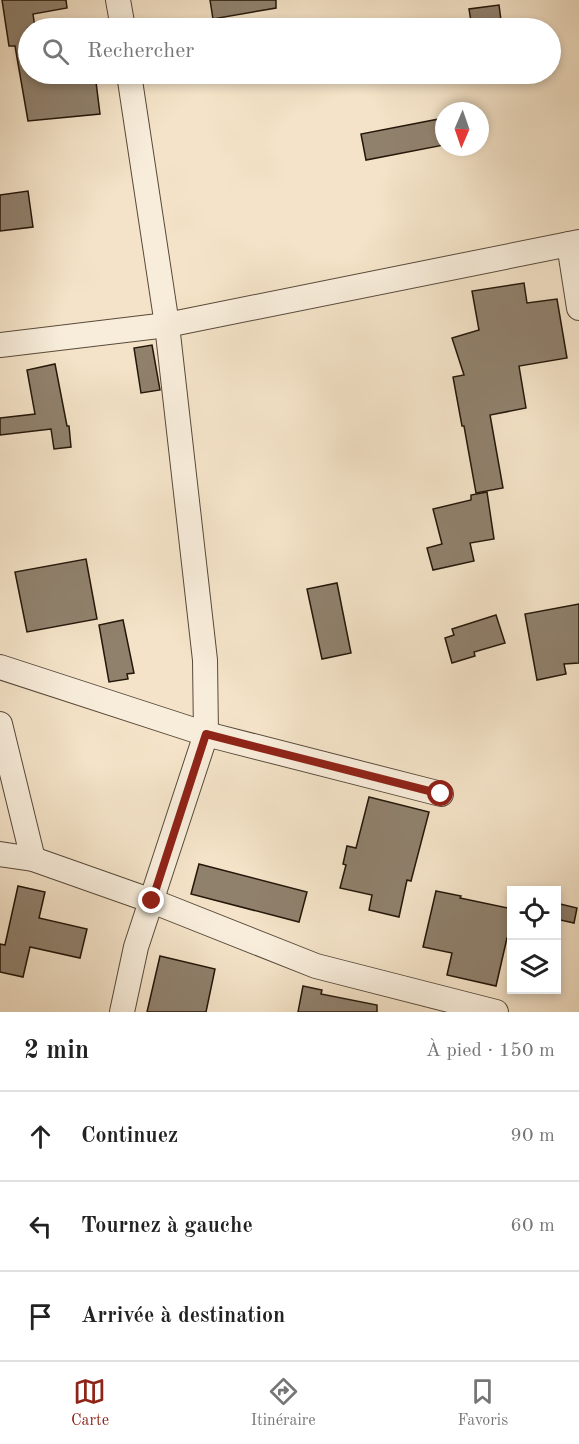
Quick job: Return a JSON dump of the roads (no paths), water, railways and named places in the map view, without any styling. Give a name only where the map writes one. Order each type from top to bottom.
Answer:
[{"type":"street","points":[[118,0],[121,18]]},
{"type":"street","points":[[122,1012],[136,947],[206,734],[205,660],[167,324],[131,84]]},
{"type":"street","points":[[0,345],[167,324],[574,243],[579,308]]},
{"type":"street","points":[[0,667],[206,734],[441,794]]},
{"type":"street","points":[[0,724],[33,859]]},
{"type":"street","points":[[0,854],[33,859],[152,901],[316,966],[496,1012]]}]
